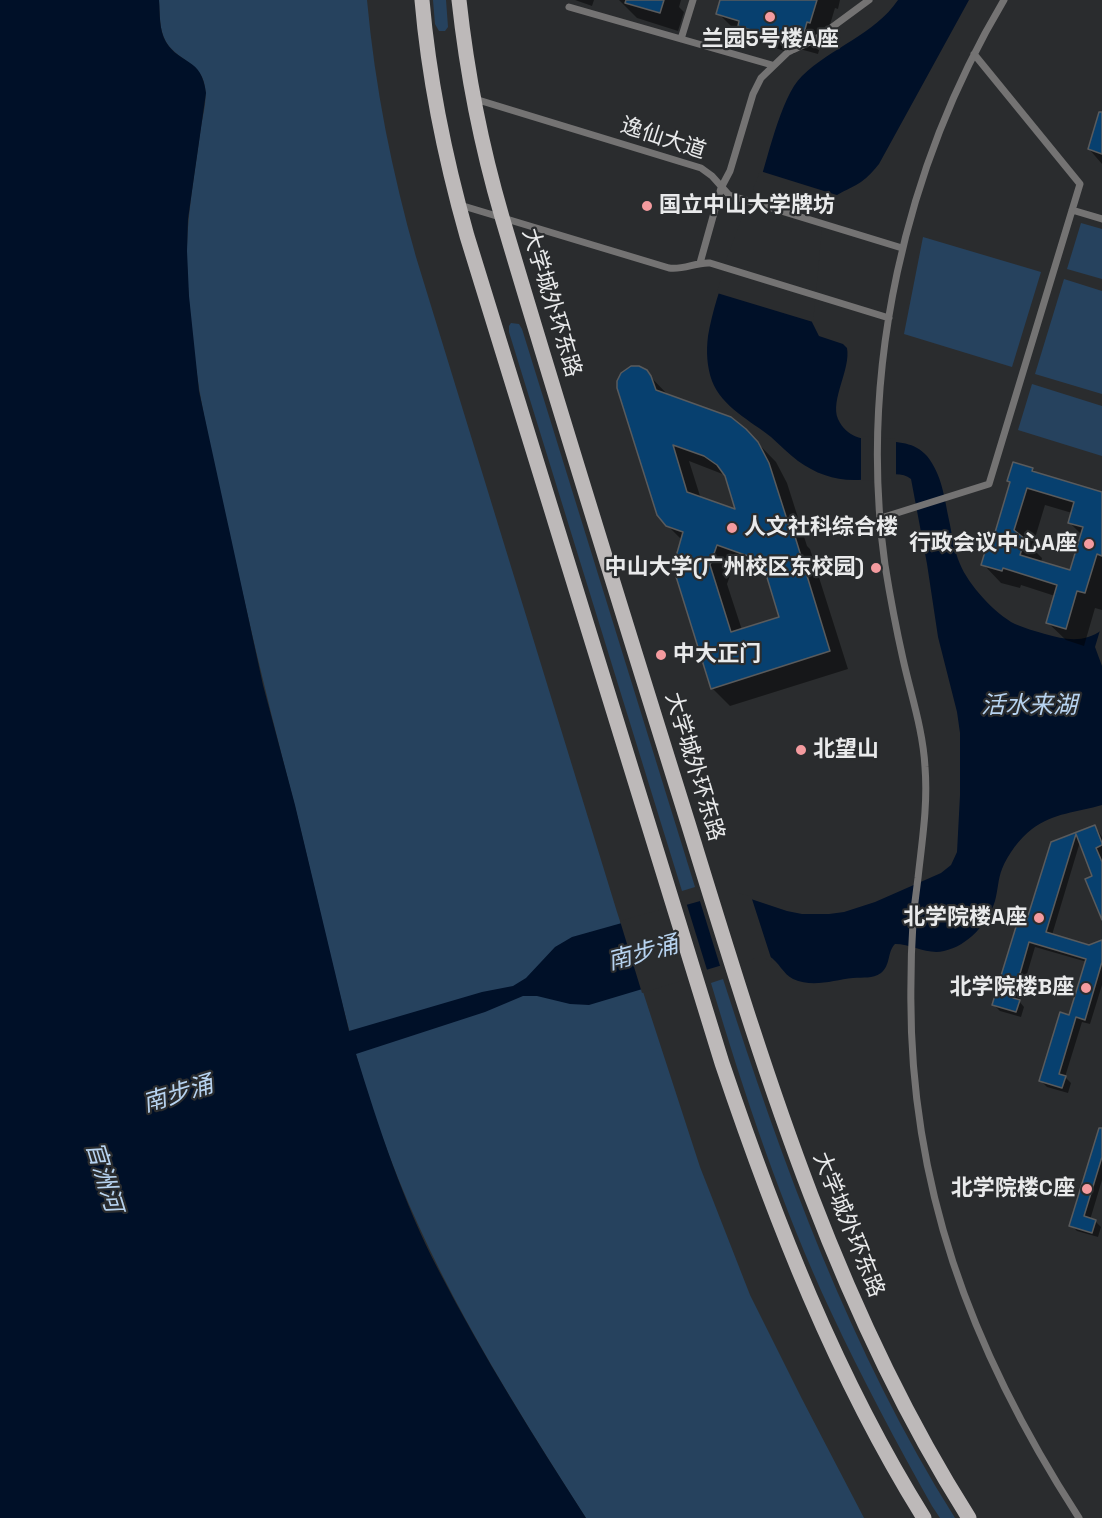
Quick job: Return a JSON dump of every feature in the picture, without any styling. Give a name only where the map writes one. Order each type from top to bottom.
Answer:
[{"type":"main road","points":[[422,0],[437,116],[458,204],[496,335],[722,1063],[761,1176],[818,1315],[878,1436],[924,1518]]},
{"type":"main road","name":"大学城外环东路","points":[[459,0],[472,98],[502,217],[735,975],[793,1151],[834,1256],[902,1399],[969,1518]]},
{"type":"lane","points":[[681,39],[693,0]]},
{"type":"lane","points":[[700,263],[721,188],[730,171],[753,94],[761,78],[788,52],[816,39],[869,0]]},
{"type":"lane","points":[[1004,0],[947,113],[929,159],[903,248],[889,318],[881,392],[879,480],[885,560],[895,619],[925,754],[925,822],[911,946],[911,1027],[917,1103],[929,1175],[952,1262],[966,1304],[999,1379],[1079,1518]]},
{"type":"lane","points":[[569,8],[772,65]]},
{"type":"lane","points":[[881,518],[989,484],[1080,184],[975,54]]},
{"type":"lane","name":"逸仙大道","points":[[472,98],[701,168],[712,176],[729,195],[903,248]]},
{"type":"lane","points":[[458,204],[669,268],[680,269],[700,263],[711,263],[889,318]]},
{"type":"lane","points":[[1072,210],[1102,219]]},
{"type":"shaded area","points":[[159,0],[367,0],[386,130],[399,193],[416,257],[617,912],[700,1167],[750,1295],[864,1518],[586,1518],[478,1342],[408,1203],[372,1108],[345,1013],[256,650],[213,460],[196,368],[187,264],[189,216],[205,102],[205,87],[203,79],[194,66],[169,47],[165,40]]},
{"type":"shaded area","points":[[433,0],[446,0],[448,27],[445,31],[439,31],[435,24]]},
{"type":"shaded area","points":[[1081,223],[1102,229],[1102,279],[1067,269]]},
{"type":"shaded area","points":[[923,237],[1041,272],[1012,367],[904,334]]},
{"type":"shaded area","points":[[1064,279],[1102,291],[1102,394],[1035,374]]},
{"type":"shaded area","points":[[511,323],[519,324],[522,329],[695,887],[682,891],[509,332]]},
{"type":"shaded area","points":[[1032,384],[1102,406],[1102,456],[1018,430]]},
{"type":"shaded area","points":[[723,979],[770,1118],[822,1256],[883,1389],[917,1455],[955,1518],[940,1518],[932,1506],[867,1386],[813,1272],[765,1150],[711,983]]},
{"type":"water","points":[[0,0],[159,0],[161,27],[166,42],[178,55],[195,67],[204,81],[206,93],[188,219],[187,251],[189,296],[199,391],[263,685],[295,805],[349,1031],[482,992],[513,986],[526,978],[555,947],[572,937],[718,896],[748,898],[802,914],[829,914],[844,912],[875,902],[941,873],[951,865],[957,852],[960,733],[938,637],[911,479],[892,474],[864,480],[850,480],[826,476],[805,466],[738,413],[723,398],[710,376],[707,348],[712,317],[723,281],[756,194],[781,114],[794,86],[814,66],[877,23],[898,0],[969,0],[879,164],[864,180],[838,195],[826,207],[814,264],[812,322],[819,336],[843,344],[847,348],[846,365],[838,394],[836,411],[838,419],[846,430],[856,436],[868,440],[906,444],[917,448],[927,456],[942,486],[960,564],[983,598],[1015,624],[1045,634],[1060,638],[1082,639],[1102,630],[1102,805],[1048,819],[1023,837],[1011,852],[1002,869],[992,909],[969,939],[953,948],[938,952],[895,944],[884,970],[874,976],[823,983],[801,982],[790,977],[769,956],[756,955],[589,1005],[570,1004],[537,996],[523,996],[485,1012],[356,1054],[393,1164],[426,1245],[491,1365],[586,1518],[0,1518]]},
{"type":"pier","points":[[760,171],[840,196],[828,208],[822,230],[813,322],[717,293],[727,257]]},
{"type":"pier","points":[[861,436],[896,439],[896,477],[861,481]]},
{"type":"pier","points":[[1102,627],[1102,666],[1095,647]]},
{"type":"pier","points":[[717,893],[738,893],[751,896],[772,961],[757,958],[721,969],[699,898]]},
{"type":"pier","points":[[686,902],[708,973],[642,993],[620,921]]},
{"type":"building","points":[[626,0],[664,0],[660,13],[625,3]]},
{"type":"building","name":"兰园5号楼A座","points":[[720,0],[817,0],[802,40],[780,33],[778,38],[738,26],[739,21],[716,14]]},
{"type":"building","points":[[1099,112],[1102,112],[1102,154],[1088,149]]},
{"type":"building","name":"人文社科综合楼","points":[[631,366],[639,366],[647,370],[656,390],[731,417],[758,442],[769,463],[790,529],[793,530],[830,651],[711,689],[673,567],[683,532],[666,526],[657,515],[617,388],[617,381],[621,373]],"holes":[[[673,445],[704,456],[717,465],[725,476],[735,509],[687,492]],[[717,545],[762,561],[779,617],[731,632],[710,565]]]},
{"type":"building","name":"行政会议中心A座","points":[[1013,462],[1033,468],[1032,471],[1102,492],[1102,556],[1097,554],[1085,593],[1077,591],[1066,629],[1046,623],[1057,585],[1003,568],[1002,571],[981,565],[987,545],[991,546],[1010,482],[1007,481]],"holes":[[[1027,488],[1074,502],[1068,523],[1083,527],[1070,570],[1020,555],[1025,539],[1014,530]]]},
{"type":"building","name":"北学院楼A座","points":[[1095,825],[1102,843],[1096,848],[1102,862],[1102,920],[1085,879],[1092,876],[1076,834],[1046,932],[1089,945],[1102,940],[1102,962],[1085,1020],[1076,1017],[1059,1074],[1066,1076],[1062,1088],[1039,1081],[1060,1012],[1069,1015],[1086,959],[1029,942],[1013,998],[1020,1000],[1016,1012],[992,1005],[1019,917],[1027,919],[1051,842]]},
{"type":"building","name":"北学院楼C座","points":[[1099,1128],[1102,1128],[1102,1157],[1084,1216],[1096,1220],[1092,1233],[1069,1226]]},
{"type":"place","name":"兰园5号楼A座","points":[[770,17]]},
{"type":"place","name":"国立中山大学牌坊","points":[[647,206]]},
{"type":"place","name":"人文社科综合楼","points":[[732,528]]},
{"type":"place","name":"行政会议中心A座","points":[[1089,544]]},
{"type":"place","name":"中山大学(广州校区东校园)","points":[[876,568]]},
{"type":"place","name":"中大正门","points":[[661,655]]},
{"type":"place","name":"北望山","points":[[801,750]]},
{"type":"place","name":"北学院楼A座","points":[[1039,918]]},
{"type":"place","name":"北学院楼B座","points":[[1086,988]]},
{"type":"place","name":"北学院楼C座","points":[[1087,1189]]},
{"type":"water label","name":"活水来湖","points":[[1029,706]]},
{"type":"water label","name":"南步涌","points":[[643,954]]},
{"type":"water label","name":"南步涌","points":[[178,1095]]},
{"type":"water label","name":"官洲河","points":[[103,1177]]}]
